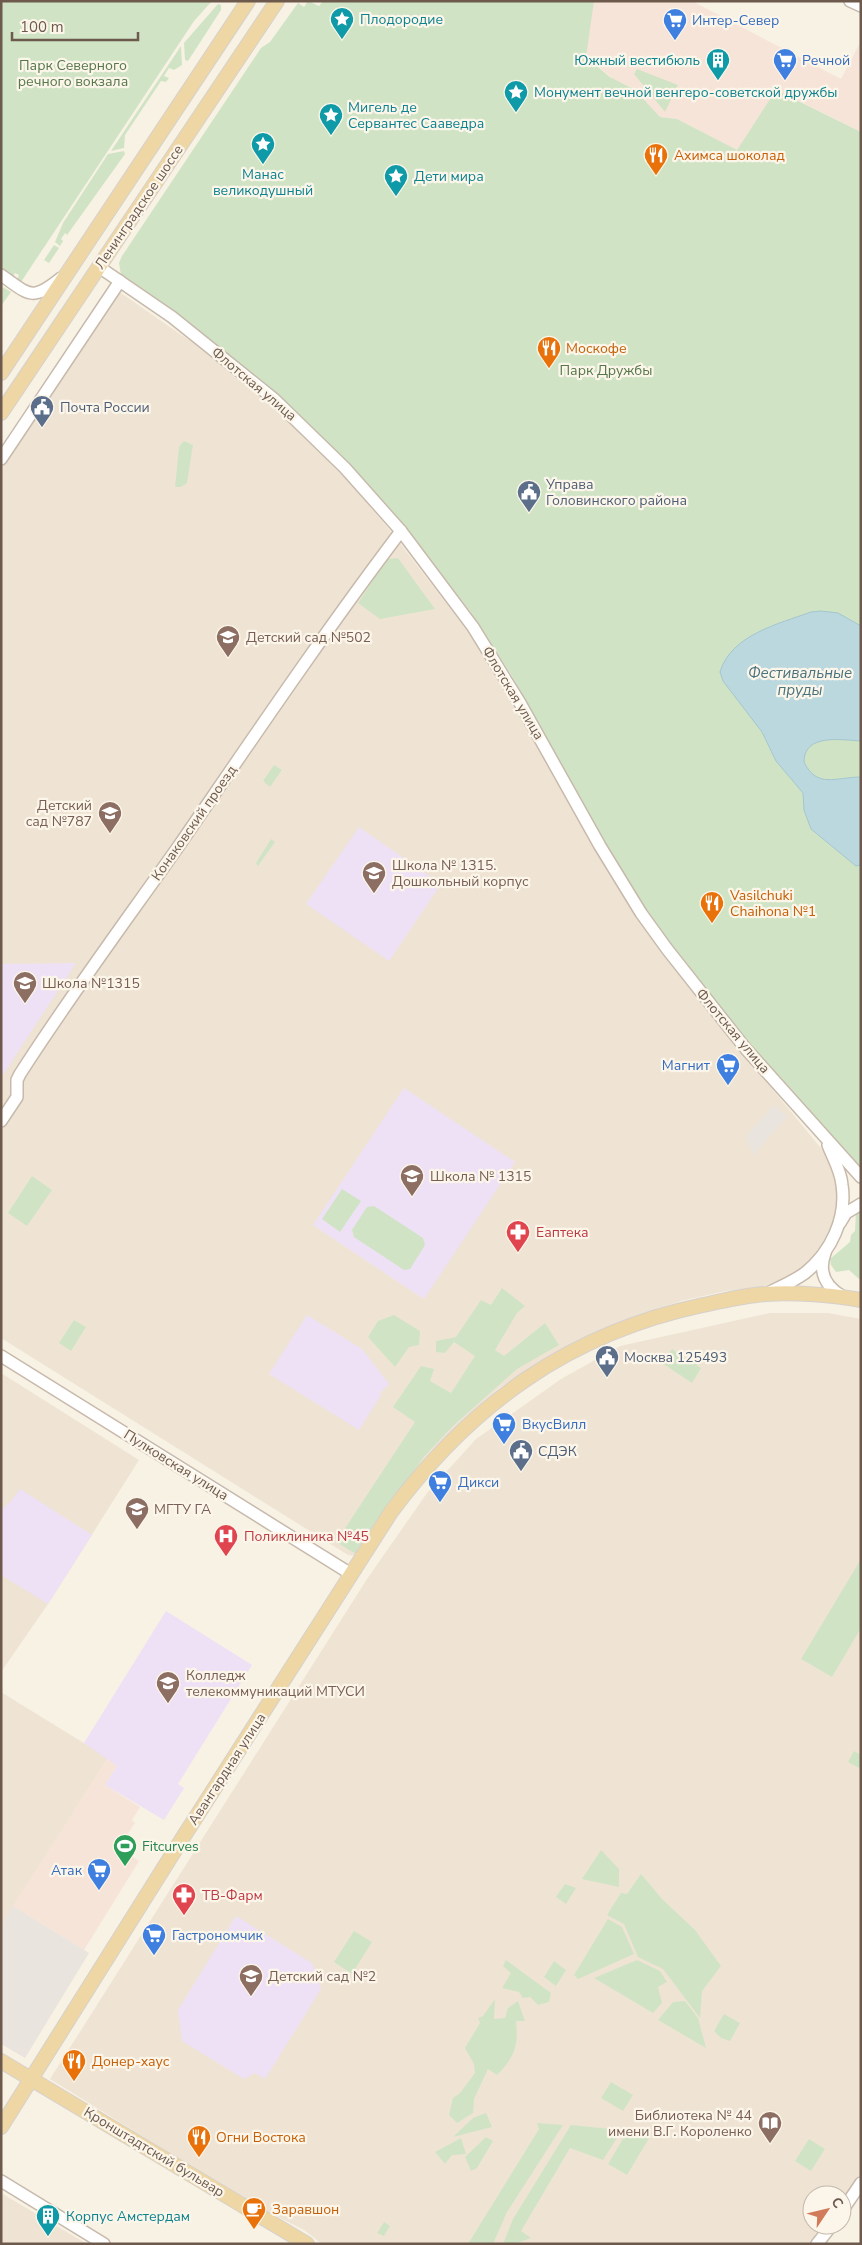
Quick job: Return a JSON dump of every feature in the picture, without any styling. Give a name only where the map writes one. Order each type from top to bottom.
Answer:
[{"type":"main road","name":"Ленинградское шоссе","points":[[1,373],[248,1]]},
{"type":"main road","name":"Ленинградское шоссе","points":[[1,413],[277,1]]},
{"type":"main road","name":"Авангардная улица","points":[[1,2127],[391,1512],[432,1460],[480,1413],[520,1382],[554,1360],[578,1348],[650,1319],[687,1309],[766,1294],[842,1296],[861,1300]]},
{"type":"main road","name":"Кронштадтский бульвар","points":[[1,2061],[307,2244]]},
{"type":"street","points":[[850,1],[861,6]]},
{"type":"street","name":"Флотская улица","points":[[99,267],[177,321],[274,400],[344,468],[401,531],[473,627],[520,703],[600,846],[641,913],[738,1039],[825,1139],[861,1177]]},
{"type":"street","points":[[1,275],[27,293],[33,294],[45,290],[68,272]]},
{"type":"street","points":[[1,459],[120,281]]},
{"type":"street","name":"Конаковский проезд","points":[[1,1121],[17,1097],[17,1080],[20,1074],[86,975],[401,531]]},
{"type":"street","name":"Авангардная улица","points":[[766,1294],[805,1273],[828,1247],[839,1224],[843,1202],[842,1184],[838,1169],[825,1139]]},
{"type":"street","points":[[839,1224],[846,1213],[861,1204]]},
{"type":"street","points":[[828,1247],[822,1260],[824,1278],[834,1292],[842,1296]]},
{"type":"street","name":"Пулковская улица","points":[[1,1356],[351,1574]]},
{"type":"street","points":[[1,2181],[104,2244]]},
{"type":"street","points":[[852,2197],[861,2183]]},
{"type":"shaded area","points":[[593,1],[692,1],[841,79],[861,41],[861,132],[777,90],[737,151],[677,119],[658,117],[585,55]]},
{"type":"shaded area","points":[[121,293],[193,343],[276,410],[348,481],[393,534],[477,644],[519,713],[597,851],[643,926],[686,984],[825,1153],[834,1168],[839,1188],[834,1225],[825,1243],[814,1258],[787,1279],[761,1287],[726,1291],[681,1301],[633,1317],[582,1338],[537,1363],[498,1389],[460,1422],[428,1454],[403,1485],[356,1556],[348,1555],[1,1338],[1,465],[114,296]]},
{"type":"shaded area","name":"Школа № 1315. Дошкольный корпус","points":[[359,827],[441,884],[389,961],[306,904]]},
{"type":"shaded area","name":"Школа №1315","points":[[76,963],[23,1044],[1,1078],[1,964]]},
{"type":"shaded area","name":"Школа № 1315","points":[[404,1088],[515,1162],[424,1299],[313,1225]]},
{"type":"shaded area","points":[[774,1105],[787,1117],[753,1155],[746,1136]]},
{"type":"shaded area","points":[[770,1313],[828,1313],[861,1319],[861,2174],[852,2187],[852,2185],[802,2185],[802,2235],[818,2235],[811,2244],[322,2244],[304,2230],[249,2202],[50,2079],[367,1579],[427,1493],[476,1439],[561,1379],[620,1346]]},
{"type":"shaded area","points":[[307,1315],[362,1349],[389,1384],[380,1393],[381,1395],[359,1430],[269,1374]]},
{"type":"shaded area","points":[[1,1373],[139,1460],[48,1604],[1,1672]]},
{"type":"shaded area","points":[[20,1489],[92,1535],[48,1604],[1,1575],[1,1510]]},
{"type":"shaded area","name":"Колледж телекоммуникаций МТУСИ","points":[[166,1611],[252,1665],[178,1784],[184,1788],[164,1820],[105,1785],[117,1766],[84,1743]]},
{"type":"shaded area","points":[[1,1692],[108,1758],[1,1926]]},
{"type":"shaded area","points":[[108,1758],[117,1766],[105,1785],[140,1807],[132,1820],[135,1823],[118,1848],[139,1861],[84,1950],[13,1906]]},
{"type":"shaded area","points":[[13,1906],[89,1953],[25,2058],[1,2044],[1,1926]]},
{"type":"shaded area","name":"Детский сад №2","points":[[236,1916],[312,1963],[321,1989],[265,2079],[255,2073],[244,2079],[182,2041],[178,2010]]},
{"type":"shaded area","points":[[1,2193],[87,2244],[1,2244]]},
{"type":"green space","name":"Парк Северного речного вокзала","points":[[1,1],[212,1],[194,21],[21,282],[17,280],[19,275],[15,273],[13,277],[1,269]]},
{"type":"green space","name":"Парк Дружбы","points":[[308,1],[319,6],[323,1],[594,1],[586,57],[610,77],[635,90],[660,117],[677,119],[737,150],[776,90],[861,132],[861,1173],[742,1035],[693,975],[647,913],[598,832],[512,676],[470,611],[405,527],[349,464],[296,411],[210,339],[121,275],[119,263],[122,256],[261,48],[270,42],[298,3],[304,7]]},
{"type":"green space","points":[[218,4],[221,5],[221,10],[188,61],[185,60],[184,43]]},
{"type":"green space","points":[[181,46],[182,65],[174,70],[169,68],[164,76],[169,78],[166,82],[161,81],[125,135],[124,148],[111,151]]},
{"type":"green space","points":[[637,69],[678,85],[665,112],[634,74]]},
{"type":"green space","points":[[124,151],[125,154],[67,235],[65,233],[61,239],[63,241],[60,246],[55,242],[63,223],[108,154]]},
{"type":"green space","points":[[54,245],[59,248],[49,263],[44,260]]},
{"type":"green space","points":[[1,286],[11,292],[1,306]]},
{"type":"green space","points":[[184,441],[193,445],[187,483],[181,487],[175,487],[179,447]]},
{"type":"green space","points":[[398,558],[435,609],[380,619],[358,603],[387,559]]},
{"type":"green space","points":[[274,765],[282,770],[270,787],[263,781]]},
{"type":"green space","points":[[271,839],[275,842],[258,866],[256,863]]},
{"type":"green space","points":[[32,1176],[52,1190],[27,1226],[8,1213]]},
{"type":"green space","points":[[342,1189],[361,1201],[340,1232],[322,1219]]},
{"type":"green space","points":[[374,1206],[423,1238],[425,1245],[410,1269],[404,1270],[354,1237],[352,1230],[367,1207]]},
{"type":"green space","points":[[861,1210],[861,1279],[859,1279],[849,1270],[836,1272],[831,1265],[830,1259],[850,1242],[851,1235],[855,1231],[856,1212]]},
{"type":"green space","points":[[502,1288],[525,1306],[517,1313],[495,1350],[504,1356],[545,1323],[559,1345],[517,1369],[453,1426],[423,1458],[356,1554],[336,1542],[415,1422],[393,1407],[421,1366],[434,1369],[430,1381],[451,1393],[475,1356],[454,1342],[445,1353],[436,1352],[436,1341],[456,1337],[481,1300],[491,1305]]},
{"type":"green space","points":[[394,1315],[420,1331],[419,1345],[409,1347],[395,1367],[368,1337],[378,1321]]},
{"type":"green space","points":[[74,1320],[86,1327],[71,1351],[59,1343]]},
{"type":"green space","points":[[672,1349],[691,1362],[697,1354],[703,1357],[697,1366],[701,1368],[692,1383],[662,1363]]},
{"type":"green space","points":[[861,1559],[861,1628],[832,1677],[801,1659]]},
{"type":"green space","points":[[854,1751],[861,1755],[861,1769],[848,1762]]},
{"type":"green space","points":[[601,1850],[619,1869],[619,1887],[582,1879]]},
{"type":"green space","points":[[641,1874],[662,1899],[695,1930],[721,1966],[702,1991],[700,2018],[663,1969],[638,1957],[624,1924],[607,1915],[621,1893],[627,1894]]},
{"type":"green space","points":[[565,1884],[576,1888],[566,1904],[556,1897]]},
{"type":"green space","points":[[608,1919],[622,1927],[634,1954],[578,1979],[574,1975]]},
{"type":"green space","points":[[354,1931],[372,1942],[352,1974],[334,1962]]},
{"type":"green space","points":[[506,1960],[551,1993],[549,2002],[538,2005],[530,1997],[523,1998],[519,1992],[502,1988],[511,1973],[503,1966]]},
{"type":"green space","points":[[637,1960],[660,1971],[667,1982],[658,1987],[662,2003],[653,2013],[594,1978]]},
{"type":"green space","points":[[554,1961],[566,1970],[556,1986],[544,1977]]},
{"type":"green space","points":[[495,1999],[494,2019],[505,2018],[508,2008],[518,2001],[525,2021],[516,2021],[516,2045],[508,2063],[497,2075],[488,2069],[474,2099],[473,2113],[457,2123],[449,2115],[453,2098],[460,2093],[475,2073],[474,2064],[465,2048],[480,2023],[478,2018],[483,2016]]},
{"type":"green space","points":[[685,2001],[698,2018],[706,2048],[658,2020],[673,2002]]},
{"type":"green space","points":[[724,2014],[740,2023],[730,2041],[721,2038],[714,2031]]},
{"type":"green space","points":[[611,2082],[633,2095],[623,2111],[601,2098]]},
{"type":"green space","points":[[486,2113],[492,2127],[453,2137],[473,2118]]},
{"type":"green space","points":[[537,2123],[563,2125],[507,2212],[493,2244],[468,2244],[539,2129]]},
{"type":"green space","points":[[571,2125],[622,2130],[603,2160],[570,2148],[521,2231],[531,2238],[514,2244],[503,2244],[513,2219]]},
{"type":"green space","points":[[627,2132],[651,2135],[627,2175],[608,2164]]},
{"type":"green space","points":[[486,2137],[493,2141],[477,2168],[471,2171],[465,2157]]},
{"type":"green space","points":[[461,2138],[466,2154],[452,2155],[445,2164],[435,2152]]},
{"type":"green space","points":[[809,2139],[825,2149],[811,2171],[795,2161]]},
{"type":"green space","points":[[384,2222],[390,2226],[384,2236],[377,2233]]},
{"type":"water","name":"Фестивальные пруды","points":[[811,612],[838,613],[861,626],[861,741],[825,740],[817,742],[810,746],[804,762],[815,776],[821,779],[861,777],[861,865],[856,866],[811,829],[804,810],[803,793],[776,761],[762,732],[723,681],[720,672],[726,659],[745,640],[784,621]]},
{"type":"place","name":"Плодородие","points":[[342,40]]},
{"type":"place","name":"Интер-Север","points":[[675,41]]},
{"type":"place","name":"Южный вестибюль","points":[[718,81]]},
{"type":"place","name":"Речной","points":[[785,81]]},
{"type":"place","name":"Монумент вечной венгеро-советской дружбы","points":[[516,113]]},
{"type":"place","name":"Мигель де Сервантес Сааведра","points":[[331,136]]},
{"type":"place","name":"Манас великодушный","points":[[263,165]]},
{"type":"place","name":"Ахимса шоколад","points":[[656,176]]},
{"type":"place","name":"Дети мира","points":[[396,197]]},
{"type":"place","name":"Москофе","points":[[549,369]]},
{"type":"place","name":"Почта России","points":[[42,428]]},
{"type":"place","name":"Управа Головинского района","points":[[529,513]]},
{"type":"place","name":"Детский сад №502","points":[[228,658]]},
{"type":"place","name":"Детский сад №787","points":[[110,834]]},
{"type":"place","name":"Школа № 1315. Дошкольный корпус","points":[[374,894]]},
{"type":"place","name":"Vasilchuki Chaihona №1","points":[[712,924]]},
{"type":"place","name":"Школа №1315","points":[[25,1004]]},
{"type":"place","name":"Магнит","points":[[728,1086]]},
{"type":"place","name":"Школа № 1315","points":[[412,1197]]},
{"type":"place","name":"Еаптека","points":[[518,1253]]},
{"type":"place","name":"Москва 125493","points":[[607,1378]]},
{"type":"place","name":"ВкусВилл","points":[[504,1445]]},
{"type":"place","name":"СДЭК","points":[[521,1472]]},
{"type":"place","name":"Дикси","points":[[440,1503]]},
{"type":"place","name":"МГТУ ГА","points":[[137,1530]]},
{"type":"place","name":"Поликлиника №45","points":[[226,1557]]},
{"type":"place","name":"Колледж телекоммуникаций МТУСИ","points":[[168,1704]]},
{"type":"place","name":"Fitcurves","points":[[125,1867]]},
{"type":"place","name":"Атак","points":[[99,1891]]},
{"type":"place","name":"ТВ-Фарм","points":[[184,1916]]},
{"type":"place","name":"Гастрономчик","points":[[154,1956]]},
{"type":"place","name":"Детский сад №2","points":[[251,1997]]},
{"type":"place","name":"Донер-хаус","points":[[74,2082]]},
{"type":"place","name":"Библиотека № 44 имени В.Г. Короленко","points":[[770,2144]]},
{"type":"place","name":"Огни Востока","points":[[199,2158]]},
{"type":"place","name":"Заравшон","points":[[254,2230]]},
{"type":"place","name":"Корпус Амстердам","points":[[48,2237]]}]
